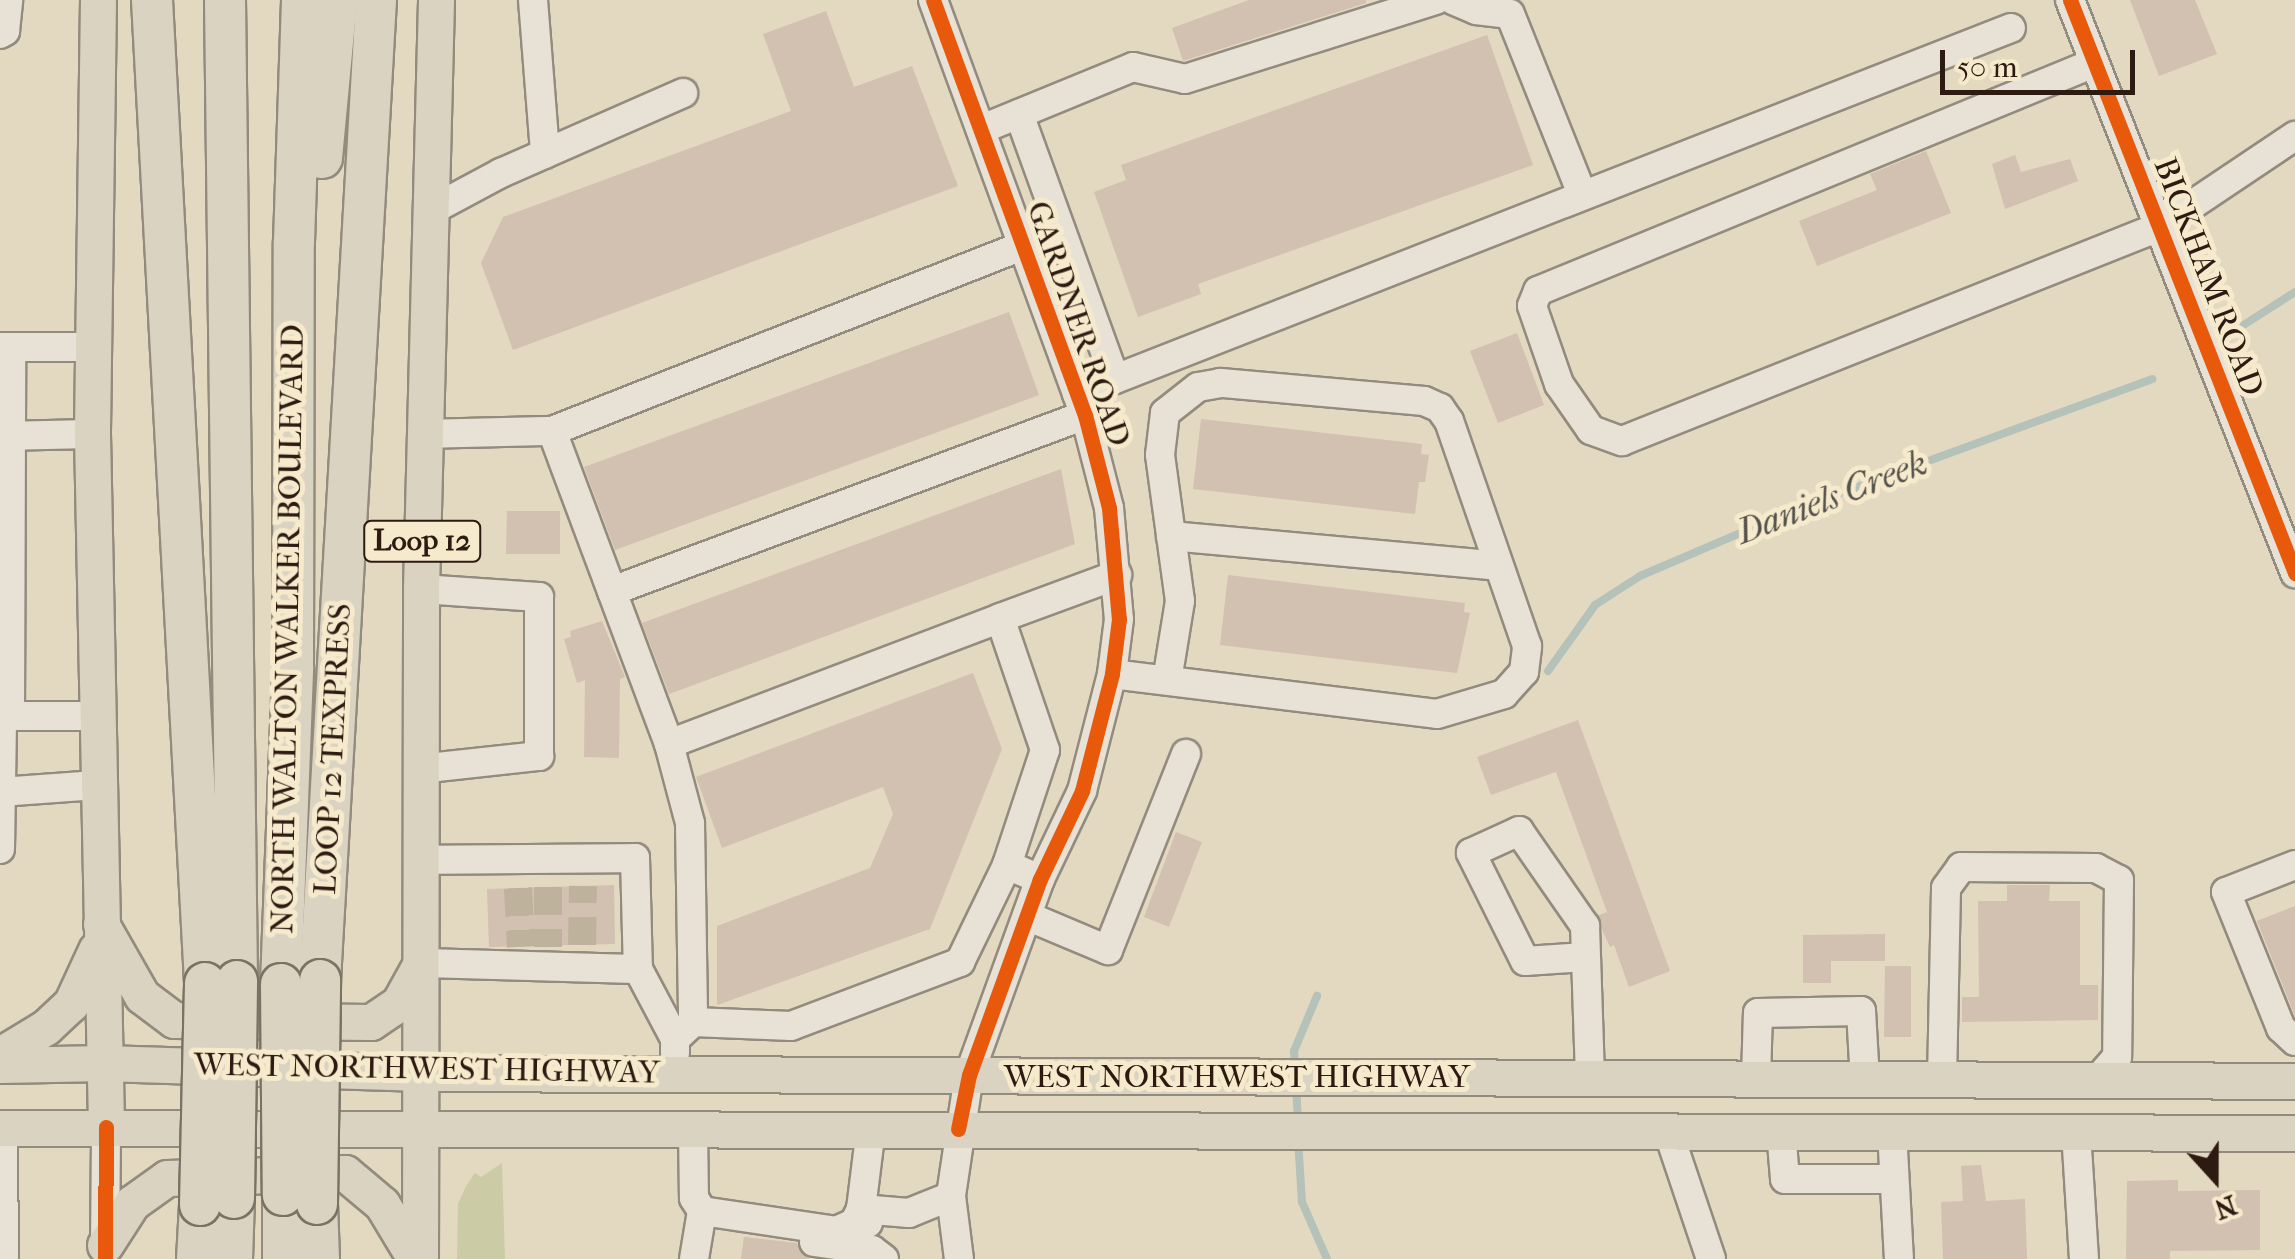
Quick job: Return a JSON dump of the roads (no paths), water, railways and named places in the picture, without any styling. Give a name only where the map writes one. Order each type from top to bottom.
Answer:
[{"type":"highway","points":[[152,0],[221,982]]},
{"type":"highway","name":"NORTH WALTON WALKER BOULEVARD","points":[[225,0],[217,1202],[232,1259]]},
{"type":"highway","name":"NORTH WALTON WALKER BOULEVARD","points":[[283,1259],[300,1199],[293,667],[294,242],[302,0]]},
{"type":"highway","points":[[294,242],[320,176],[336,0]]},
{"type":"highway","name":"LOOP 12 TEXPRESS","points":[[300,982],[376,0]]},
{"type":"highway","points":[[300,1199],[319,1259]]},
{"type":"highway","points":[[197,1259],[217,1202]]},
{"type":"main road","points":[[98,4],[92,434],[106,1127]]},
{"type":"main road","name":"Loop 12","points":[[422,1128],[420,589],[436,5]]},
{"type":"main road","points":[[100,931],[142,996],[174,1020],[371,1022],[399,1003],[421,963]]},
{"type":"main road","points":[[0,1055],[46,1027],[71,1004],[100,931]]},
{"type":"main road","name":"WEST NORTHWEST HIGHWAY","points":[[0,1065],[104,1063],[420,1072],[680,1045],[969,1075],[2295,1081]]},
{"type":"main road","points":[[1756,1079],[1768,1131]]},
{"type":"main road","points":[[2086,1132],[2096,1081]]},
{"type":"main road","name":"WEST NORTHWEST HIGHWAY","points":[[2,1128],[2295,1133]]},
{"type":"main road","points":[[417,1259],[422,1128]]},
{"type":"main road","points":[[105,1252],[132,1203],[167,1178],[346,1173],[382,1204],[417,1259]]},
{"type":"street","points":[[0,34],[5,31],[8,0]]},
{"type":"street","points":[[533,0],[544,154]]},
{"type":"street","points":[[982,129],[1133,67],[1185,79],[1436,0]]},
{"type":"street","points":[[1452,0],[1476,10],[1510,14],[1582,194]]},
{"type":"street","name":"BICKHAM ROAD","points":[[2070,0],[2295,574]]},
{"type":"street","name":"GARDNER ROAD","points":[[942,2],[1022,246],[1081,405],[1109,508],[1119,619],[1112,674],[1082,791],[1040,879],[969,1075],[951,1196],[959,1259]]},
{"type":"street","points":[[612,592],[1081,405],[1115,378],[2011,28]]},
{"type":"street","points":[[2094,62],[1538,291],[1532,306],[1560,384],[1591,430],[1622,440],[2159,226],[2295,136]]},
{"type":"street","points":[[430,211],[544,154],[683,93]]},
{"type":"street","points":[[1019,114],[1115,378]]},
{"type":"street","points":[[424,434],[552,431],[1022,246]]},
{"type":"street","points":[[0,849],[6,347],[94,347]]},
{"type":"street","points":[[1112,674],[1437,714],[1504,694],[1524,672],[1527,646],[1448,421],[1440,408],[1424,402],[1245,384],[1198,387],[1165,413],[1160,455],[1180,601],[1166,680]]},
{"type":"street","points":[[552,431],[669,744],[690,822],[680,1045]]},
{"type":"street","points":[[6,436],[92,434]]},
{"type":"street","points":[[1171,536],[1498,566]]},
{"type":"street","points":[[669,744],[1117,575]]},
{"type":"street","points":[[419,769],[539,756],[539,597],[420,589]]},
{"type":"street","points":[[680,1045],[792,1026],[960,962],[1007,865],[1045,750],[1000,618]]},
{"type":"street","points":[[4,716],[96,716]]},
{"type":"street","points":[[1027,916],[1108,950],[1186,754]]},
{"type":"street","points":[[1,792],[97,786]]},
{"type":"street","points":[[1585,957],[1525,961],[1471,852],[1520,831],[1585,926],[1590,1078]]},
{"type":"street","points":[[420,860],[518,859],[548,873],[582,872],[636,858],[638,969],[680,1045]]},
{"type":"street","points":[[518,859],[518,888]]},
{"type":"street","points":[[1007,865],[1040,879]]},
{"type":"street","points":[[1942,1080],[1946,888],[1961,866],[2096,868],[2119,880],[2117,1057],[2096,1081]]},
{"type":"street","points":[[2292,1035],[2226,892],[2295,866]]},
{"type":"street","points":[[421,963],[582,956],[638,969]]},
{"type":"street","points":[[1756,1079],[1758,1013],[1862,1012],[1866,1080]]},
{"type":"street","points":[[105,1252],[106,1127]]},
{"type":"street","points":[[2,1128],[4,1259]]},
{"type":"street","points":[[693,1128],[694,1198],[701,1219],[694,1259]]},
{"type":"street","points":[[701,1219],[836,1231],[854,1224],[861,1210],[871,1128]]},
{"type":"street","points":[[1668,1131],[1711,1259]]},
{"type":"street","points":[[1768,1131],[1784,1178],[1894,1179]]},
{"type":"street","points":[[1892,1132],[1899,1259]]},
{"type":"street","points":[[2084,1259],[2086,1132]]},
{"type":"street","points":[[861,1210],[910,1212],[951,1196]]},
{"type":"street","points":[[861,1210],[883,1258]]},
{"type":"street","points":[[701,1219],[872,1250],[883,1258]]},
{"type":"waterway","name":"Daniels Creek","points":[[2228,335],[2295,292]]},
{"type":"waterway","name":"Daniels Creek","points":[[1548,671],[1595,605],[1640,576],[1789,512],[2152,379]]},
{"type":"waterway","name":"Daniels Creek","points":[[1295,1065],[1294,1051],[1317,996]]},
{"type":"waterway","name":"Daniels Creek","points":[[1296,1084],[1298,1120]]},
{"type":"waterway","name":"Daniels Creek","points":[[1298,1139],[1302,1202],[1327,1259]]},
{"type":"tunnel","points":[[582,945],[583,886]]},
{"type":"tunnel","points":[[548,887],[548,947]]},
{"type":"tunnel","points":[[518,888],[521,947]]}]
